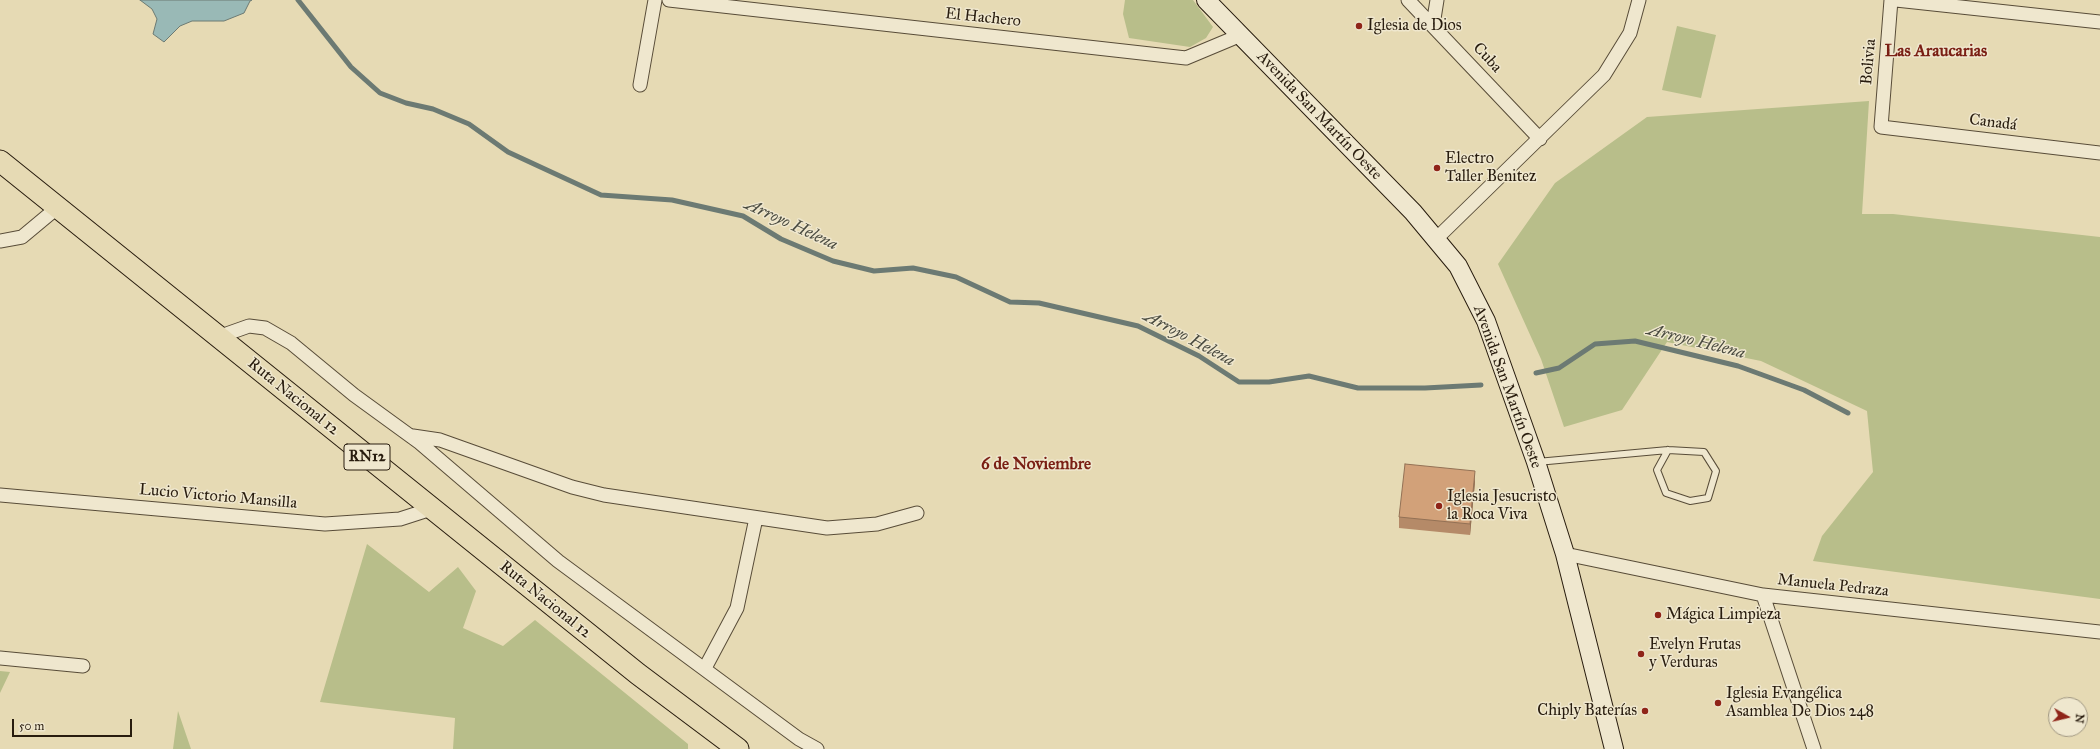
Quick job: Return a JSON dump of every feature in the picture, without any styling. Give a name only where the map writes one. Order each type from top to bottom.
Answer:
[{"type":"highway","name":"Ruta Nacional 12","points":[[0,160],[431,509],[638,674],[738,749]]},
{"type":"main road","name":"Avenida San Martín Oeste","points":[[1206,0],[1241,34],[1436,239],[1458,266],[1486,321],[1536,462],[1565,554],[1614,749]]},
{"type":"street","points":[[640,85],[655,0]]},
{"type":"street","name":"El Hachero","points":[[669,0],[1186,58],[1241,34]]},
{"type":"street","name":"Cuba","points":[[1408,0],[1540,139]]},
{"type":"street","points":[[1433,25],[1437,0]]},
{"type":"street","points":[[1436,239],[1604,75],[1630,33],[1639,0]]},
{"type":"street","name":"Bolivia","points":[[1881,127],[1891,0]]},
{"type":"street","points":[[1896,0],[2100,22]]},
{"type":"street","name":"Canadá","points":[[1881,127],[2100,153]]},
{"type":"street","points":[[0,241],[22,238],[58,207]]},
{"type":"street","points":[[218,336],[249,326],[265,328],[291,343],[354,395],[410,435],[558,561],[705,668],[799,739],[817,749]]},
{"type":"street","points":[[410,435],[440,440],[572,487],[604,495],[828,528],[877,524],[917,513]]},
{"type":"street","name":"Lucio Victorio Mansilla","points":[[0,495],[325,524],[400,519],[431,509]]},
{"type":"street","points":[[705,668],[737,608],[756,518]]},
{"type":"street","name":"Manuela Pedraza","points":[[1565,554],[1763,595],[2100,632]]},
{"type":"street","points":[[1763,595],[1814,749]]},
{"type":"street","points":[[0,658],[83,666]]},
{"type":"lane","points":[[1536,462],[1668,450],[1704,452],[1716,470],[1708,498],[1690,502],[1666,492],[1657,470],[1668,450]]},
{"type":"green space","points":[[1125,0],[1193,0],[1213,27],[1206,38],[1190,47],[1129,38],[1123,14]]},
{"type":"green space","points":[[1677,26],[1716,35],[1701,98],[1662,90]]},
{"type":"green space","points":[[1869,101],[1862,214],[1893,214],[2100,237],[2100,599],[1813,561],[1822,536],[1873,472],[1867,411],[1761,361],[1667,342],[1622,410],[1564,427],[1541,359],[1498,264],[1555,183],[1647,117]]},
{"type":"green space","points":[[367,544],[429,592],[458,567],[476,591],[463,628],[503,646],[535,620],[688,744],[688,749],[453,749],[455,718],[320,702]]},
{"type":"green space","points":[[0,671],[10,672],[0,693]]},
{"type":"green space","points":[[178,711],[191,749],[173,749]]},
{"type":"water","points":[[140,0],[252,0],[244,13],[224,21],[192,21],[180,26],[164,42],[153,34],[157,19],[152,9]]},
{"type":"building","points":[[1405,464],[1475,471],[1470,524],[1399,517]]},
{"type":"waterway","name":"Arroyo Helena","points":[[298,0],[351,67],[380,93],[406,103],[433,109],[469,124],[508,152],[601,195],[672,200],[743,216],[781,239],[833,261],[874,271],[913,268],[956,277],[1010,302],[1039,303],[1138,326],[1199,356],[1239,382],[1269,382],[1309,376],[1358,388],[1425,388],[1481,385]]},
{"type":"waterway","name":"Arroyo Helena","points":[[1536,373],[1559,368],[1595,344],[1635,341],[1738,366],[1804,390],[1848,413]]},
{"type":"place","name":"Iglesia de Dios","points":[[1359,26]]},
{"type":"place","name":"Electro Taller Benitez","points":[[1437,168]]},
{"type":"place","name":"Iglesia Jesucristo la Roca Viva","points":[[1439,506]]},
{"type":"place","name":"Mágica Limpieza","points":[[1658,615]]},
{"type":"place","name":"Evelyn Frutas y Verduras","points":[[1641,654]]},
{"type":"place","name":"Iglesia Evangélica Asamblea De Dios 248","points":[[1718,703]]},
{"type":"place","name":"Chiply Baterías","points":[[1645,711]]},
{"type":"district","name":"Las Araucarias","points":[[1936,52]]},
{"type":"district","name":"6 de Noviembre","points":[[1036,465]]}]
